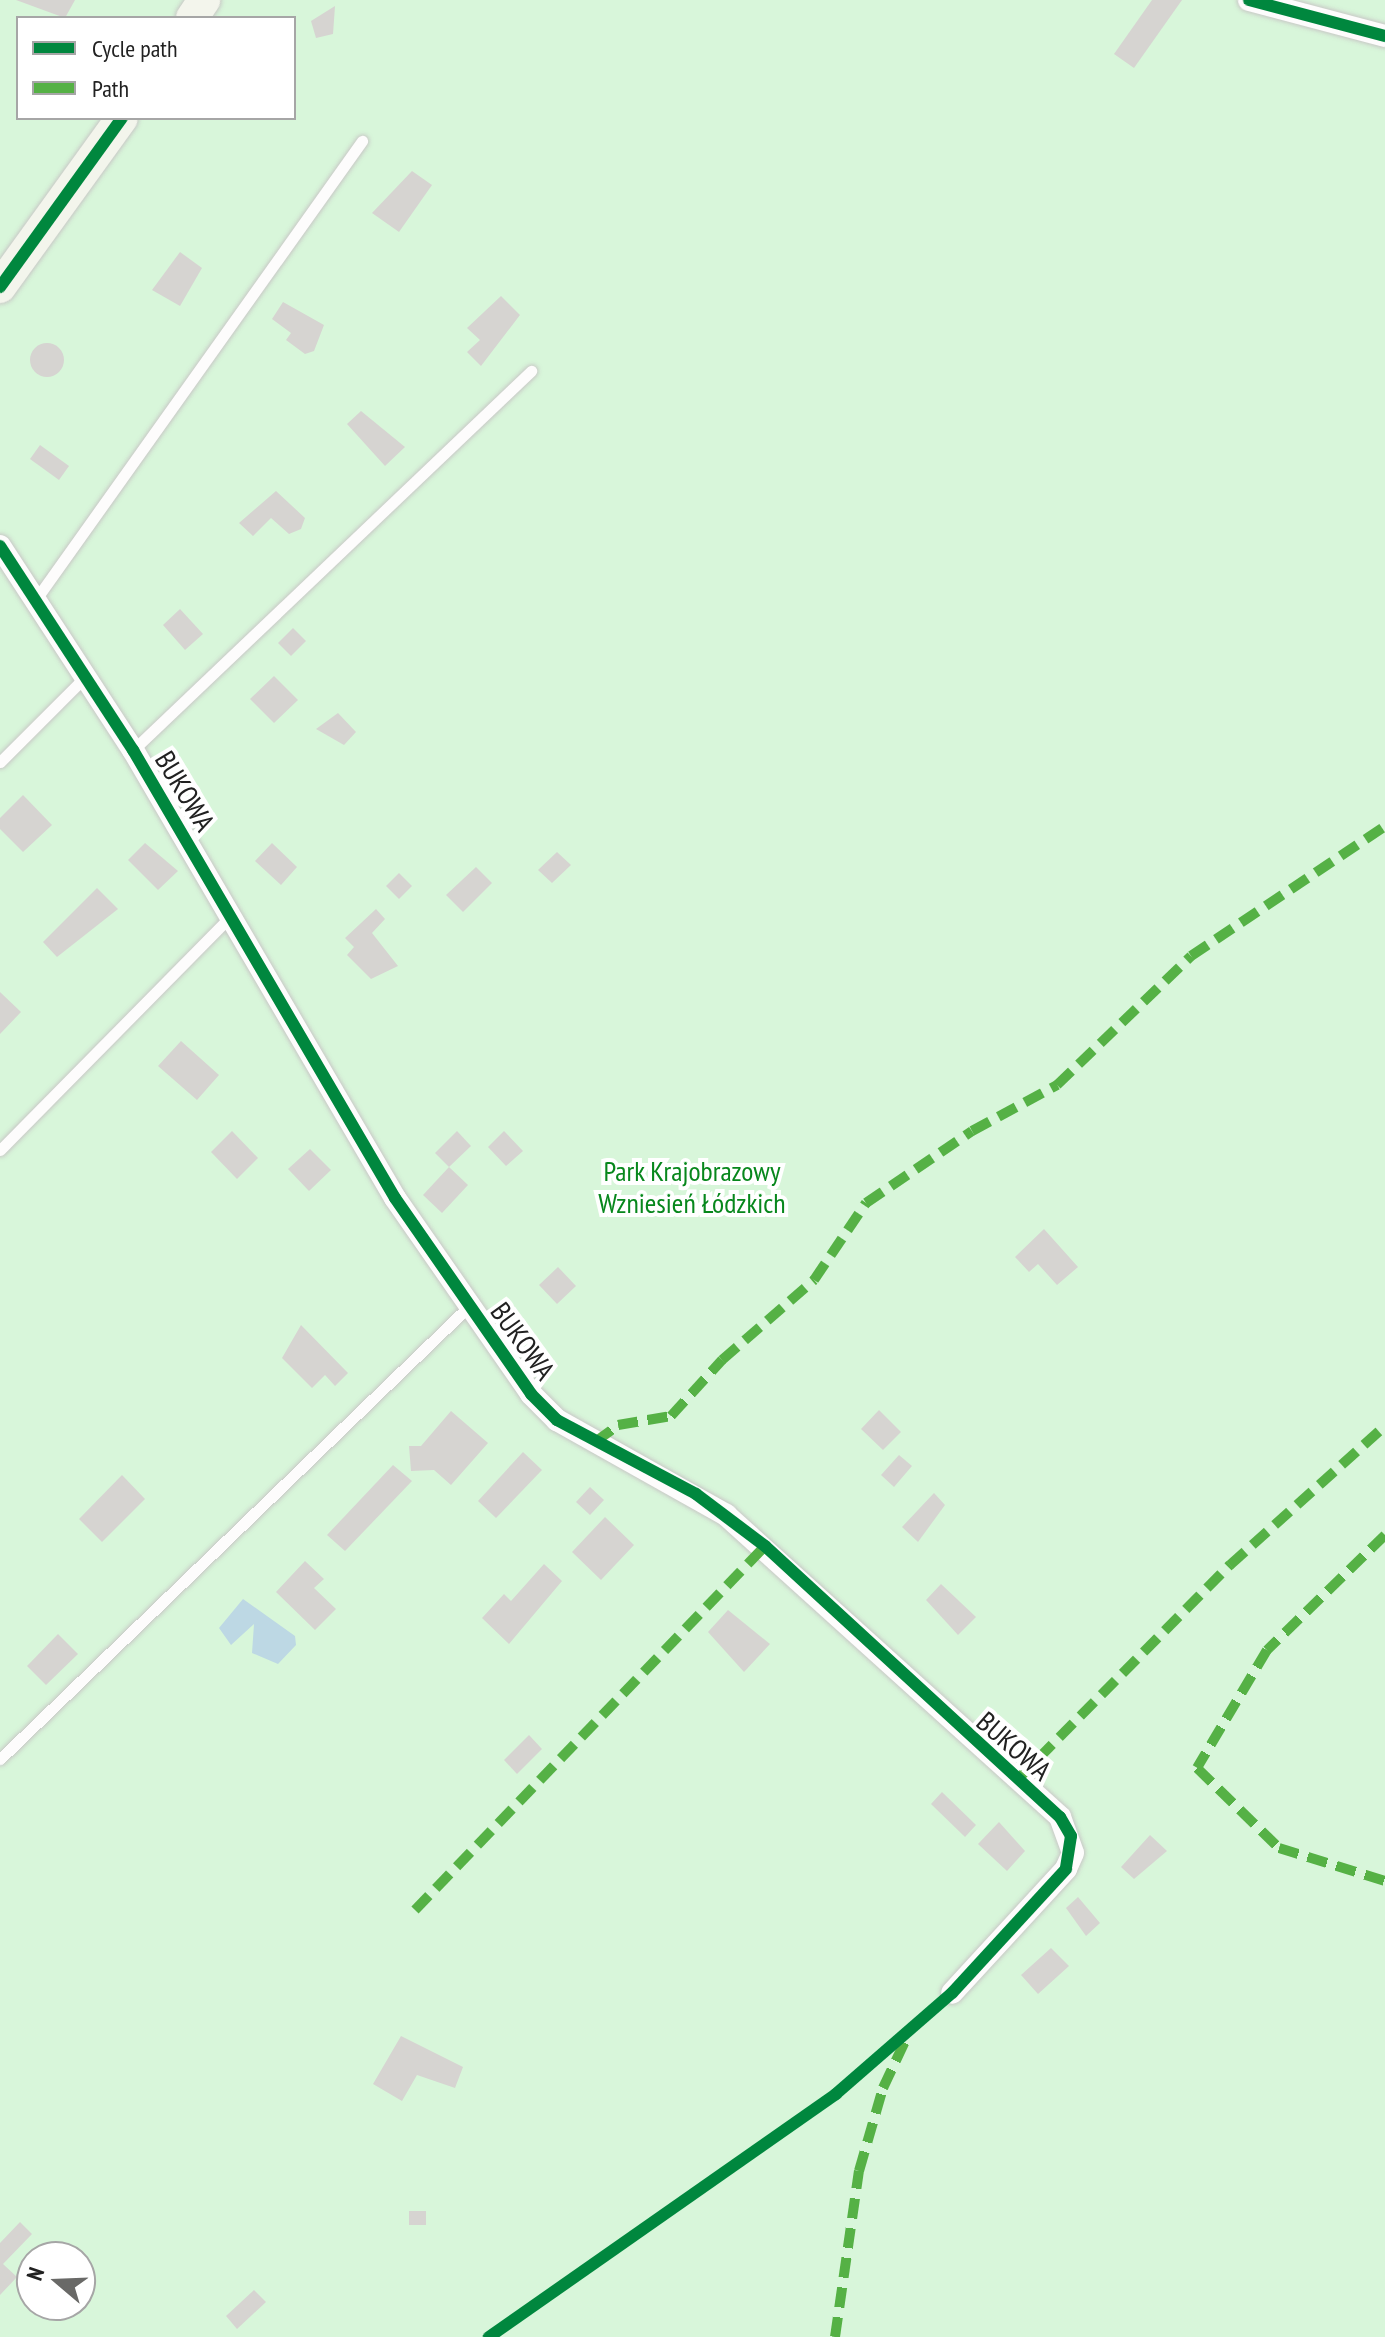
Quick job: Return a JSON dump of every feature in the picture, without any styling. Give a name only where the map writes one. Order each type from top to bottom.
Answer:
[{"type":"street","points":[[1249,0],[1385,36]]},
{"type":"street","points":[[0,287],[121,120]]},
{"type":"street","name":"BUKOWA","points":[[0,546],[133,750],[395,1198],[468,1307],[544,1409],[726,1515],[1060,1817],[1073,1853],[1066,1869],[952,1993]]},
{"type":"lane","points":[[34,602],[362,141]]},
{"type":"lane","points":[[133,750],[531,371]]},
{"type":"lane","points":[[0,762],[85,677]]},
{"type":"lane","points":[[0,1150],[231,916]]},
{"type":"lane","name":"BUKOWA","points":[[0,1759],[468,1307]]},
{"type":"green space","name":"Park Krajobrazowy Wzniesień Łódzkich","points":[[0,0],[1385,0],[1385,2337],[0,2337]]},
{"type":"water","points":[[243,1599],[295,1636],[296,1645],[278,1664],[252,1653],[254,1624],[231,1645],[219,1628]]},
{"type":"building","points":[[16,0],[75,0],[66,16]]},
{"type":"building","points":[[1152,0],[1182,0],[1134,68],[1114,54]]},
{"type":"building","points":[[335,6],[333,34],[316,38],[311,21]]},
{"type":"building","points":[[412,171],[432,185],[399,232],[372,213]]},
{"type":"building","points":[[180,252],[202,268],[180,306],[152,290]]},
{"type":"building","points":[[501,296],[520,315],[481,366],[467,352],[480,340],[467,328]]},
{"type":"building","points":[[283,302],[324,325],[314,351],[305,354],[286,340],[291,333],[272,319]]},
{"type":"building","points":[[47,343],[59,348],[64,360],[59,372],[47,377],[35,372],[30,360],[35,348]]},
{"type":"building","points":[[361,411],[405,447],[385,466],[347,424]]},
{"type":"building","points":[[40,445],[69,466],[59,480],[30,459]]},
{"type":"building","points":[[276,491],[305,518],[301,529],[289,534],[271,518],[253,536],[239,523]]},
{"type":"building","points":[[180,609],[203,634],[185,650],[163,625]]},
{"type":"building","points":[[293,628],[306,641],[291,656],[278,643]]},
{"type":"building","points":[[274,676],[298,700],[274,723],[250,699]]},
{"type":"building","points":[[338,713],[356,732],[344,745],[316,729]]},
{"type":"building","points":[[23,795],[52,825],[23,852],[0,829],[0,818]]},
{"type":"building","points":[[145,843],[178,871],[158,890],[128,860]]},
{"type":"building","points":[[272,843],[297,867],[281,885],[255,861]]},
{"type":"building","points":[[557,852],[571,865],[552,883],[538,870]]},
{"type":"building","points":[[476,867],[492,883],[463,912],[446,895]]},
{"type":"building","points":[[399,873],[412,886],[399,899],[386,886]]},
{"type":"building","points":[[97,888],[118,909],[57,957],[43,942]]},
{"type":"building","points":[[376,909],[385,919],[372,933],[398,966],[371,979],[347,955],[354,947],[345,938]]},
{"type":"building","points":[[0,992],[21,1012],[0,1034]]},
{"type":"building","points":[[181,1041],[219,1075],[197,1100],[158,1066]]},
{"type":"building","points":[[232,1131],[258,1158],[237,1179],[211,1152]]},
{"type":"building","points":[[457,1131],[471,1146],[449,1167],[435,1153]]},
{"type":"building","points":[[504,1131],[523,1151],[506,1166],[488,1147]]},
{"type":"building","points":[[310,1149],[331,1170],[309,1191],[288,1169]]},
{"type":"building","points":[[449,1167],[468,1185],[442,1213],[423,1195]]},
{"type":"building","points":[[1044,1229],[1078,1267],[1057,1285],[1038,1264],[1029,1272],[1015,1257]]},
{"type":"building","points":[[558,1267],[576,1286],[557,1304],[539,1285]]},
{"type":"building","points":[[301,1325],[348,1373],[335,1386],[325,1375],[312,1388],[282,1358]]},
{"type":"building","points":[[879,1410],[901,1432],[883,1450],[861,1429]]},
{"type":"building","points":[[451,1411],[488,1443],[451,1485],[434,1470],[411,1471],[409,1446],[421,1446]]},
{"type":"building","points":[[523,1452],[542,1470],[496,1518],[478,1501]]},
{"type":"building","points":[[899,1455],[912,1466],[894,1487],[881,1475]]},
{"type":"building","points":[[393,1465],[412,1481],[345,1551],[327,1535]]},
{"type":"building","points":[[122,1475],[145,1499],[102,1542],[79,1519]]},
{"type":"building","points":[[590,1487],[604,1500],[590,1515],[576,1502]]},
{"type":"building","points":[[934,1493],[945,1505],[918,1542],[902,1527]]},
{"type":"building","points":[[605,1517],[634,1545],[601,1580],[572,1552]]},
{"type":"building","points":[[305,1561],[324,1579],[314,1588],[336,1609],[315,1630],[276,1592]]},
{"type":"building","points":[[544,1564],[562,1581],[509,1644],[482,1618],[504,1594],[511,1601]]},
{"type":"building","points":[[941,1584],[976,1617],[958,1635],[926,1600]]},
{"type":"building","points":[[728,1610],[770,1644],[744,1672],[708,1632]]},
{"type":"building","points":[[58,1634],[78,1654],[46,1685],[27,1666]]},
{"type":"building","points":[[529,1735],[542,1749],[517,1774],[504,1760]]},
{"type":"building","points":[[942,1792],[976,1825],[965,1837],[931,1804]]},
{"type":"building","points":[[999,1822],[1025,1851],[1007,1871],[978,1844]]},
{"type":"building","points":[[1150,1835],[1167,1851],[1134,1879],[1121,1867]]},
{"type":"building","points":[[1078,1897],[1100,1923],[1086,1936],[1066,1908]]},
{"type":"building","points":[[1051,1948],[1069,1966],[1038,1994],[1021,1975]]},
{"type":"building","points":[[401,2036],[463,2067],[455,2088],[417,2075],[402,2101],[373,2084]]},
{"type":"building","points":[[409,2211],[426,2211],[426,2225],[409,2225]]},
{"type":"building","points":[[20,2222],[32,2234],[25,2241],[16,2241],[16,2251],[3,2264],[16,2278],[0,2295],[0,2243]]},
{"type":"building","points":[[254,2290],[266,2302],[237,2329],[226,2316]]},
{"type":"marked path","points":[[595,1442],[618,1425],[671,1416],[722,1360],[814,1280],[866,1203],[972,1131],[1057,1085],[1191,956],[1385,826]]},
{"type":"marked path","points":[[1017,1780],[1230,1565],[1385,1426]]},
{"type":"marked path","points":[[1385,1535],[1267,1650],[1197,1768],[1279,1848],[1385,1881]]},
{"type":"marked path","points":[[415,1910],[765,1546]]},
{"type":"marked path","points":[[835,2337],[859,2171],[883,2088],[907,2037]]},
{"type":"cycle path","points":[[1249,0],[1385,36]]},
{"type":"cycle path","points":[[0,287],[121,120]]},
{"type":"cycle path","points":[[0,546],[133,750],[395,1198],[531,1394],[557,1420],[696,1494],[765,1546],[1060,1817],[1071,1836],[1066,1869],[952,1993],[836,2094],[489,2337]]}]
